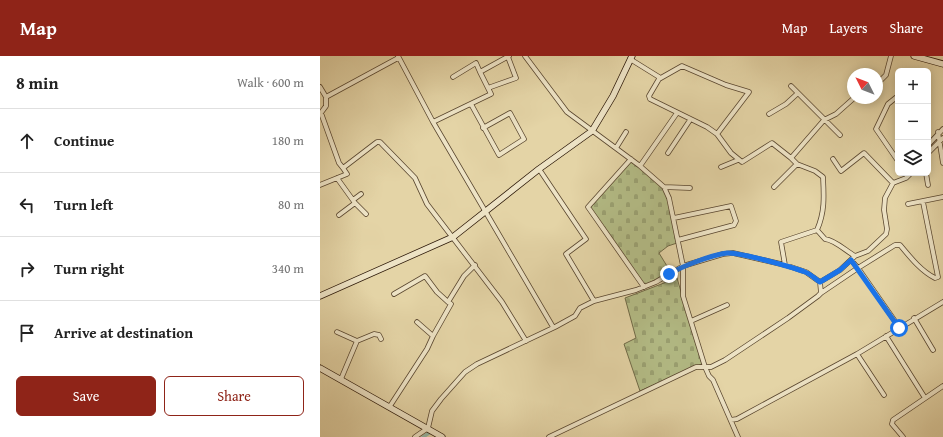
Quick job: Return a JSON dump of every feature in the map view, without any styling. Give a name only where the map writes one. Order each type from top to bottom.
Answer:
[{"type":"street","points":[[480,72],[509,56],[516,78],[488,88]]},
{"type":"street","points":[[524,56],[553,92],[560,104],[592,131],[640,166],[664,187],[669,198],[674,218],[683,266],[683,296],[708,376],[713,380],[738,437]]},
{"type":"street","points":[[883,78],[886,75],[891,56]]},
{"type":"street","points":[[915,56],[943,64]]},
{"type":"street","points":[[326,98],[398,57],[433,122],[554,327]]},
{"type":"street","points":[[320,296],[453,237],[539,169],[592,131],[613,96],[631,58],[657,75],[659,79]]},
{"type":"street","points":[[433,122],[491,94],[476,62],[452,77]]},
{"type":"street","points":[[717,134],[749,92],[726,85],[682,66],[659,79],[649,98],[690,120],[702,124],[717,134],[738,160]]},
{"type":"street","points":[[791,86],[840,135]]},
{"type":"street","points":[[320,87],[326,98],[326,106],[320,114],[339,163],[347,174],[320,185]]},
{"type":"street","points":[[769,114],[786,104],[798,93]]},
{"type":"street","points":[[895,98],[888,104],[876,129],[895,157]]},
{"type":"street","points":[[471,104],[483,128],[499,155],[524,139],[510,113],[483,128]]},
{"type":"street","points":[[791,158],[824,120],[836,114],[847,104]]},
{"type":"street","points":[[640,166],[677,113]]},
{"type":"street","points":[[668,152],[690,120]]},
{"type":"street","points":[[931,141],[938,132],[943,129]]},
{"type":"street","points":[[616,148],[626,132]]},
{"type":"street","points":[[938,132],[941,140],[943,162]]},
{"type":"street","points":[[931,150],[941,140]]},
{"type":"street","points":[[343,168],[377,142],[380,142],[415,178],[427,204],[502,302],[526,341]]},
{"type":"street","points":[[720,167],[738,160],[744,161],[772,143],[797,164],[815,171],[823,177],[824,204],[822,219],[817,230],[781,242],[785,265]]},
{"type":"street","points":[[833,159],[842,171],[864,153],[893,182]]},
{"type":"street","points":[[631,159],[588,207],[644,287]]},
{"type":"street","points":[[774,187],[797,164]]},
{"type":"street","points":[[539,169],[586,239],[566,254],[594,301]]},
{"type":"street","points":[[820,282],[840,270],[855,256],[868,251],[886,234],[888,229],[885,221],[885,198],[893,182],[903,176]]},
{"type":"street","points":[[926,176],[928,185]]},
{"type":"street","points":[[337,178],[354,202],[366,214]]},
{"type":"street","points":[[664,187],[690,188]]},
{"type":"street","points":[[339,215],[361,194]]},
{"type":"street","points":[[908,204],[943,197]]},
{"type":"street","points":[[549,437],[696,367],[711,367],[740,350],[788,318],[821,293],[895,245],[900,245],[918,266],[932,277],[938,277],[923,202]]},
{"type":"street","points":[[674,218],[731,206],[736,221],[734,225],[678,240]]},
{"type":"street","points":[[817,230],[825,239],[831,240],[842,249],[855,256]]},
{"type":"street","points":[[415,437],[428,428],[432,411],[465,372],[477,364],[575,316],[580,308],[594,301],[644,287],[656,282],[683,266],[728,253],[785,265],[806,272],[820,282],[821,293]]},
{"type":"street","points":[[851,260],[899,328]]},
{"type":"street","points":[[448,302],[464,276],[475,265]]},
{"type":"street","points":[[390,406],[427,349],[451,304],[437,292],[425,276],[394,294]]},
{"type":"street","points":[[731,420],[737,419],[786,394],[857,354],[914,318],[943,302]]},
{"type":"street","points":[[691,321],[727,306]]},
{"type":"street","points":[[914,318],[933,350]]},
{"type":"street","points":[[417,322],[433,336]]},
{"type":"street","points":[[337,332],[357,342]]},
{"type":"street","points":[[341,379],[357,342],[374,334],[379,335],[381,338]]},
{"type":"street","points":[[886,336],[925,398]]},
{"type":"street","points":[[857,354],[884,395]]},
{"type":"street","points":[[320,368],[390,406],[428,428],[438,436]]},
{"type":"street","points":[[903,437],[892,422],[943,386]]},
{"type":"green space","points":[[631,161],[654,178],[664,191],[671,210],[677,243],[668,246],[659,253],[670,271],[644,286],[589,208]]},
{"type":"green space","points":[[677,278],[702,364],[640,391],[624,344],[636,338],[625,298]]},
{"type":"waterway","points":[[423,437],[429,433]]},
{"type":"route","points":[[669,274],[683,266],[723,254],[733,253],[785,265],[806,272],[820,282],[840,270],[851,260],[899,328]]}]
